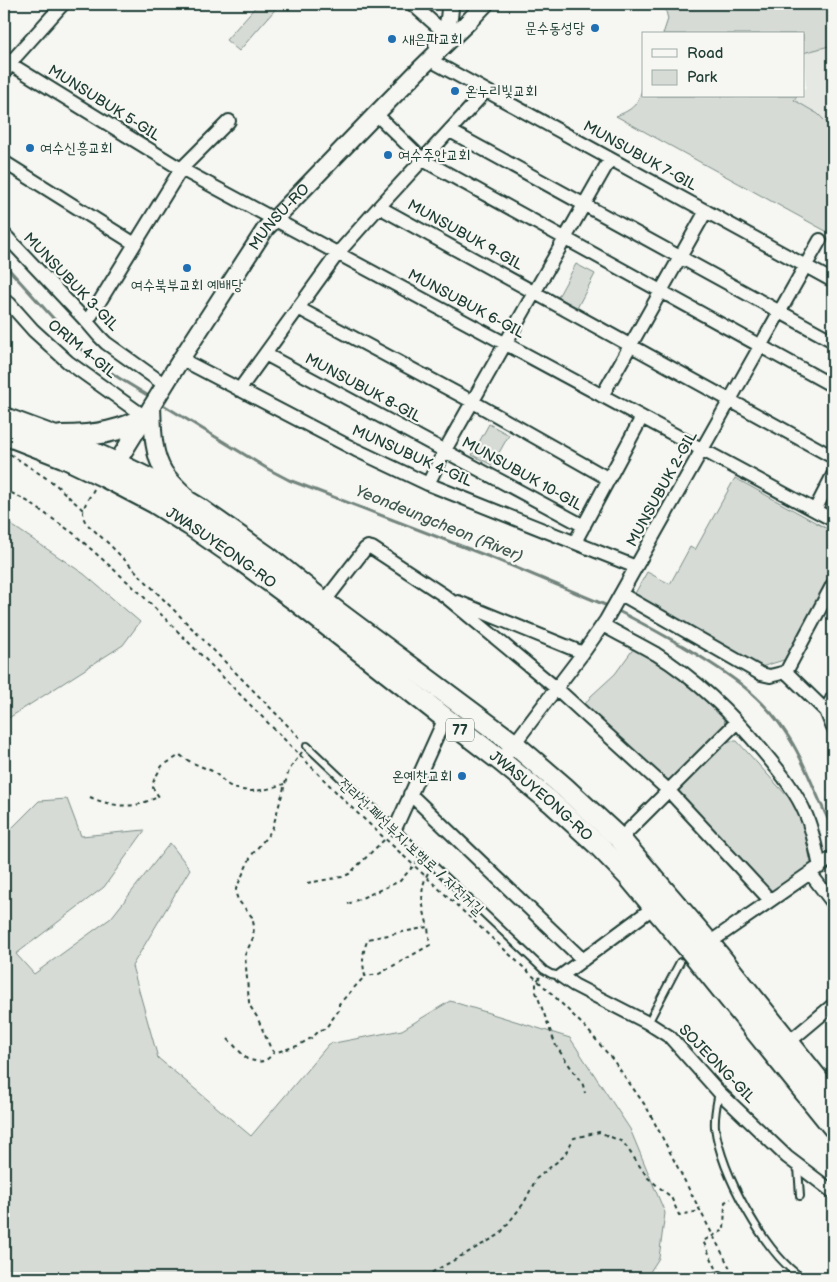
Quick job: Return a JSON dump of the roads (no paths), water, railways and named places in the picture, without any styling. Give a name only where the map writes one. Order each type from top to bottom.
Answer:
[{"type":"main road","points":[[62,445],[83,435],[126,428],[136,423],[149,411]]},
{"type":"main road","name":"JWASUYEONG-RO","points":[[4,418],[112,471],[295,600],[501,760],[558,794],[620,839],[708,943],[833,1098]]},
{"type":"main road","name":"JWASUYEONG-RO","points":[[4,434],[62,445]]},
{"type":"main road","name":"JWASUYEONG-RO","points":[[112,471],[155,482],[197,507],[268,557],[324,602],[514,744],[558,794],[599,846],[629,877],[654,907],[833,1127]]},
{"type":"street","points":[[6,66],[63,4]]},
{"type":"street","points":[[412,4],[445,33]]},
{"type":"street","points":[[440,4],[445,33]]},
{"type":"street","points":[[425,64],[445,33],[450,18],[450,4]]},
{"type":"street","points":[[460,4],[469,21]]},
{"type":"street","points":[[425,64],[485,4]]},
{"type":"street","name":"MUNSUBUK 7-GIL","points":[[425,64],[486,90],[833,281]]},
{"type":"street","name":"MUNSU-RO","points":[[149,411],[266,228],[425,64]]},
{"type":"street","name":"MUNSUBUK 5-GIL","points":[[6,66],[181,169],[274,219]]},
{"type":"street","name":"MUNSUBUK 9-GIL","points":[[338,253],[486,90]]},
{"type":"street","points":[[376,114],[422,160],[833,386]]},
{"type":"street","points":[[87,322],[181,169],[229,121]]},
{"type":"street","points":[[450,130],[833,341]]},
{"type":"street","name":"MUNSUBUK 10-GIL","points":[[428,484],[610,159]]},
{"type":"street","points":[[4,162],[135,244]]},
{"type":"street","name":"MUNSUBUK 9-GIL","points":[[379,207],[730,400]]},
{"type":"street","points":[[602,396],[706,211]]},
{"type":"street","name":"MUNSUBUK 6-GIL","points":[[274,219],[833,520]]},
{"type":"street","name":"MUNSUBUK 3-GIL","points":[[4,234],[106,343],[165,385]]},
{"type":"street","name":"MUNSUBUK 2-GIL","points":[[604,622],[820,240]]},
{"type":"street","points":[[239,390],[338,253]]},
{"type":"street","name":"ORIM 4-GIL","points":[[5,301],[68,362],[149,411]]},
{"type":"street","points":[[298,308],[473,402],[609,479]]},
{"type":"street","name":"MUNSUBUK 8-GIL","points":[[266,354],[446,450]]},
{"type":"street","name":"MUNSUBUK 4-GIL","points":[[182,359],[356,450],[428,484],[636,567]]},
{"type":"street","points":[[730,400],[833,457]]},
{"type":"street","points":[[112,471],[149,411]]},
{"type":"street","points":[[149,411],[154,442],[160,463],[170,479],[197,507]]},
{"type":"street","points":[[575,542],[642,418]]},
{"type":"street","name":"MUNSUBUK 10-GIL","points":[[446,450],[584,526]]},
{"type":"street","points":[[815,510],[833,475]]},
{"type":"street","points":[[324,602],[368,547],[445,596],[556,688],[668,790],[770,900]]},
{"type":"street","points":[[621,594],[761,674],[770,676],[786,672],[833,584]]},
{"type":"street","points":[[445,596],[583,653]]},
{"type":"street","points":[[501,760],[583,653],[604,622],[656,654],[700,687],[737,722],[783,776],[800,802],[809,822],[815,870],[833,902]]},
{"type":"street","points":[[786,672],[826,711],[833,728]]},
{"type":"street","points":[[826,711],[833,697]]},
{"type":"street","points":[[395,829],[445,718]]},
{"type":"street","points":[[620,839],[737,722]]},
{"type":"street","points":[[410,794],[583,960]]},
{"type":"street","points":[[708,943],[832,858]]},
{"type":"street","points":[[561,976],[654,907]]},
{"type":"street","name":"SOJEONG-GIL","points":[[561,976],[574,985],[648,1023],[670,1037],[719,1092],[787,1157],[833,1192]]},
{"type":"street","points":[[788,1042],[833,1005]]},
{"type":"lane","points":[[307,746],[544,970],[550,974],[561,976]]},
{"type":"lane","points":[[648,1023],[680,962]]},
{"type":"lane","points":[[719,1092],[715,1121],[717,1134],[722,1156],[738,1195],[754,1222],[791,1275],[802,1278]]},
{"type":"lane","points":[[798,1166],[800,1196]]},
{"type":"waterway","name":"Yeondeungcheon (River)","points":[[4,264],[82,350],[100,365],[152,398]]},
{"type":"waterway","name":"Yeondeungcheon (River)","points":[[160,403],[289,480],[495,559],[610,607]]},
{"type":"waterway","name":"Yeondeungcheon (River)","points":[[616,610],[712,664],[738,682],[763,704],[774,716],[791,742],[833,829]]},
{"type":"place","name":"문수동성당","points":[[595,28]]},
{"type":"place","name":"새은파교회","points":[[392,39]]},
{"type":"place","name":"온누리빛교회","points":[[455,91]]},
{"type":"place","name":"여수신흥교회","points":[[30,148]]},
{"type":"place","name":"여수주안교회","points":[[388,155]]},
{"type":"place","name":"여수북부교회 예배당","points":[[187,268]]},
{"type":"place","name":"온예찬교회","points":[[462,776]]}]
